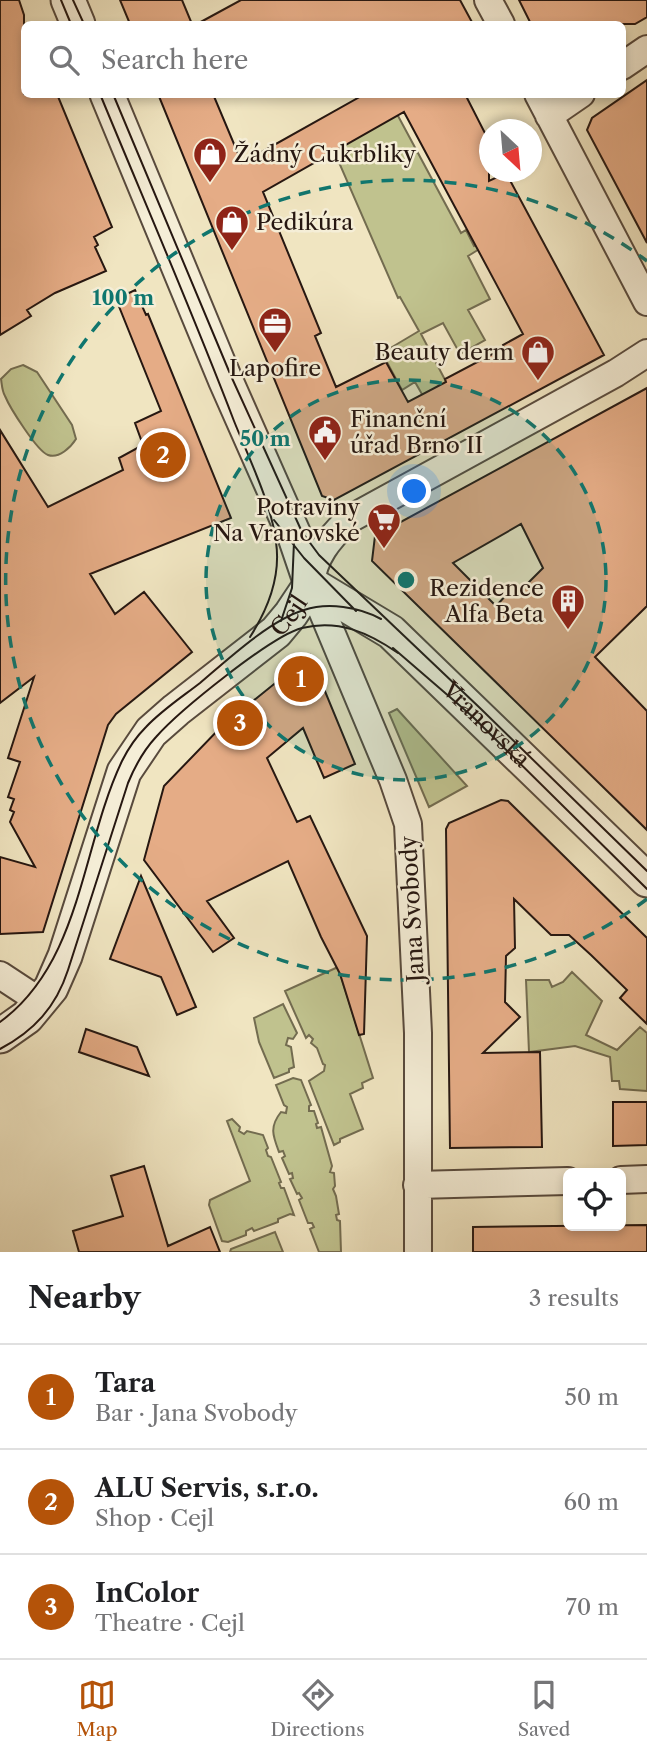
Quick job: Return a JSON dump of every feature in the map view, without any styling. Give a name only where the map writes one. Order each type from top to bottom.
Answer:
[{"type":"street","points":[[68,0],[77,21]]},
{"type":"street","points":[[488,0],[499,21]]},
{"type":"street","points":[[626,63],[647,50]]},
{"type":"street","name":"Cejl","points":[[0,1036],[27,1017],[51,988],[65,956],[124,772],[136,752],[151,732],[176,710],[276,632],[312,584],[295,537],[225,379],[109,98]]},
{"type":"street","points":[[568,98],[544,105],[647,302]]},
{"type":"street","points":[[312,584],[313,568],[319,555],[348,520],[647,354]]},
{"type":"street","points":[[616,373],[647,365]]},
{"type":"street","name":"Vranovská","points":[[312,584],[391,632],[647,880]]},
{"type":"street","name":"Jana Svobody","points":[[312,584],[393,780],[408,824],[418,1032],[418,1252]]},
{"type":"street","points":[[0,975],[41,1002]]},
{"type":"street","points":[[626,1180],[647,1179]]},
{"type":"street","points":[[417,1185],[563,1181]]},
{"type":"green space","points":[[397,114],[461,233],[466,230],[474,246],[479,244],[481,248],[468,256],[490,299],[468,310],[485,340],[460,354],[443,323],[421,334],[453,395],[423,396],[415,382],[402,390],[382,353],[419,331],[400,297],[398,298],[334,151]]},
{"type":"green space","points":[[23,365],[37,372],[72,425],[76,439],[60,454],[48,455],[37,446],[4,394],[1,379],[11,369]]},
{"type":"green space","points":[[397,709],[467,786],[429,807],[389,713]]},
{"type":"green space","points":[[338,967],[373,1078],[362,1083],[363,1088],[350,1094],[363,1129],[340,1139],[340,1142],[334,1145],[309,1081],[324,1071],[325,1065],[317,1048],[311,1043],[313,1039],[309,1035],[306,1038],[285,991]]},
{"type":"green space","points":[[572,972],[602,1001],[586,1035],[617,1050],[640,1027],[647,1033],[647,1091],[620,1089],[619,1081],[612,1081],[610,1057],[575,1046],[529,1052],[526,980],[549,980],[552,987],[563,982]]},
{"type":"green space","points":[[283,1004],[297,1033],[293,1039],[288,1038],[286,1045],[291,1047],[294,1067],[274,1078],[259,1042],[254,1018]]},
{"type":"green space","points":[[293,1078],[301,1080],[311,1105],[309,1111],[314,1111],[317,1128],[321,1127],[332,1166],[330,1172],[334,1173],[333,1189],[339,1214],[336,1215],[337,1220],[340,1221],[341,1252],[319,1252],[310,1229],[314,1227],[312,1223],[308,1223],[299,1200],[302,1198],[290,1179],[293,1178],[292,1173],[289,1174],[282,1158],[285,1156],[283,1151],[279,1152],[275,1141],[275,1122],[281,1112],[286,1113],[287,1107],[276,1085]]},
{"type":"green space","points":[[232,1119],[244,1134],[247,1131],[263,1135],[268,1156],[271,1157],[281,1182],[279,1183],[281,1188],[284,1188],[294,1215],[290,1214],[278,1219],[278,1222],[254,1231],[252,1228],[246,1231],[246,1235],[228,1242],[222,1241],[209,1205],[210,1200],[250,1181],[227,1121]]},
{"type":"green space","points":[[275,1232],[283,1252],[230,1252],[231,1249]]},
{"type":"building","points":[[0,0],[19,0],[24,15],[24,21],[21,21],[21,98],[59,98],[112,227],[94,237],[98,245],[95,247],[106,271],[55,293],[27,310],[31,316],[0,335]]},
{"type":"building","points":[[120,0],[182,0],[191,21],[129,21]]},
{"type":"building","points":[[241,0],[460,0],[471,21],[202,21]]},
{"type":"building","points":[[519,0],[647,0],[647,17],[635,24],[626,24],[626,21],[530,21]]},
{"type":"building","points":[[647,80],[647,243],[587,130],[592,118],[621,98],[626,98],[626,95]]},
{"type":"building","points":[[160,98],[215,98],[242,163],[358,98],[467,98],[479,121],[479,182],[511,182],[604,355],[334,500],[322,496]],"holes":[[[404,112],[523,334],[503,345],[504,348],[408,402],[386,362],[336,387],[315,336],[321,333],[263,192]]]},
{"type":"building","points":[[135,290],[146,315],[148,314],[231,518],[90,574],[115,614],[144,592],[192,652],[116,714],[108,725],[43,932],[0,934],[0,857],[35,867],[10,822],[14,812],[10,810],[14,799],[8,797],[20,762],[8,758],[34,677],[0,703],[0,430],[48,507],[123,470],[119,458],[143,445],[135,423],[161,411],[116,299]]},
{"type":"building","points":[[647,388],[647,606],[595,657],[647,711],[647,830],[372,561],[375,536]],"holes":[[[521,524],[543,568],[514,597],[509,592],[496,606],[453,563]]]},
{"type":"building","points":[[310,655],[355,764],[324,778],[303,728],[267,758],[297,822],[310,816],[367,936],[364,1034],[359,1035],[340,974],[288,861],[207,901],[234,938],[213,952],[144,860],[164,786],[222,726]]},
{"type":"building","points":[[501,800],[508,801],[647,938],[647,1024],[620,998],[627,990],[591,955],[569,935],[551,935],[514,899],[515,948],[506,956],[505,1002],[520,1017],[483,1053],[540,1052],[542,1147],[450,1148],[446,829],[449,823]]},
{"type":"building","points":[[141,876],[196,1007],[177,1015],[161,977],[110,959]]},
{"type":"building","points":[[86,1029],[137,1047],[149,1076],[79,1052]]},
{"type":"building","points":[[613,1102],[647,1102],[647,1145],[613,1146]]},
{"type":"building","points":[[144,1166],[168,1246],[210,1227],[220,1252],[79,1252],[73,1231],[123,1216],[111,1176]]},
{"type":"building","points":[[626,1225],[647,1225],[647,1252],[473,1252],[473,1227],[563,1226],[563,1231],[626,1231]]},
{"type":"tram line","points":[[61,0],[70,21]]},
{"type":"tram line","points":[[73,0],[83,21]]},
{"type":"tram line","points":[[102,98],[202,339],[270,512],[277,555],[275,580],[267,604],[250,637]]},
{"type":"tram line","points":[[115,98],[231,376],[302,532],[319,555],[647,871]]},
{"type":"tram line","points":[[274,520],[304,558],[356,611]]},
{"type":"tram line","points":[[281,621],[292,588],[294,542]]},
{"type":"tram line","points":[[0,1022],[27,997],[48,968],[64,936],[108,794],[124,756],[152,721],[249,642],[291,615],[313,608],[333,606],[363,611],[381,619]]},
{"type":"tram line","points":[[0,1049],[33,1026],[57,995],[68,970],[128,783],[143,753],[168,725],[248,659],[302,628],[329,625],[353,630],[376,639],[398,653]]},
{"type":"tram line","points":[[393,648],[473,717],[647,889]]},
{"type":"place","name":"Žádný Cukrbliky","points":[[210,184]]},
{"type":"place","name":"Pedikúra","points":[[232,252]]},
{"type":"place","name":"Lapofire","points":[[275,354]]},
{"type":"place","name":"Beauty derm","points":[[538,382]]},
{"type":"place","name":"ALU Servis, s.r.o.","points":[[163,455]]},
{"type":"place","name":"Finanční úřad Brno II","points":[[325,462]]},
{"type":"place","name":"Potraviny Na Vranovské","points":[[384,550]]},
{"type":"place","name":"Rezidence Alfa Beta","points":[[568,631]]},
{"type":"place","name":"Tara","points":[[301,679]]},
{"type":"place","name":"InColor","points":[[240,723]]}]
